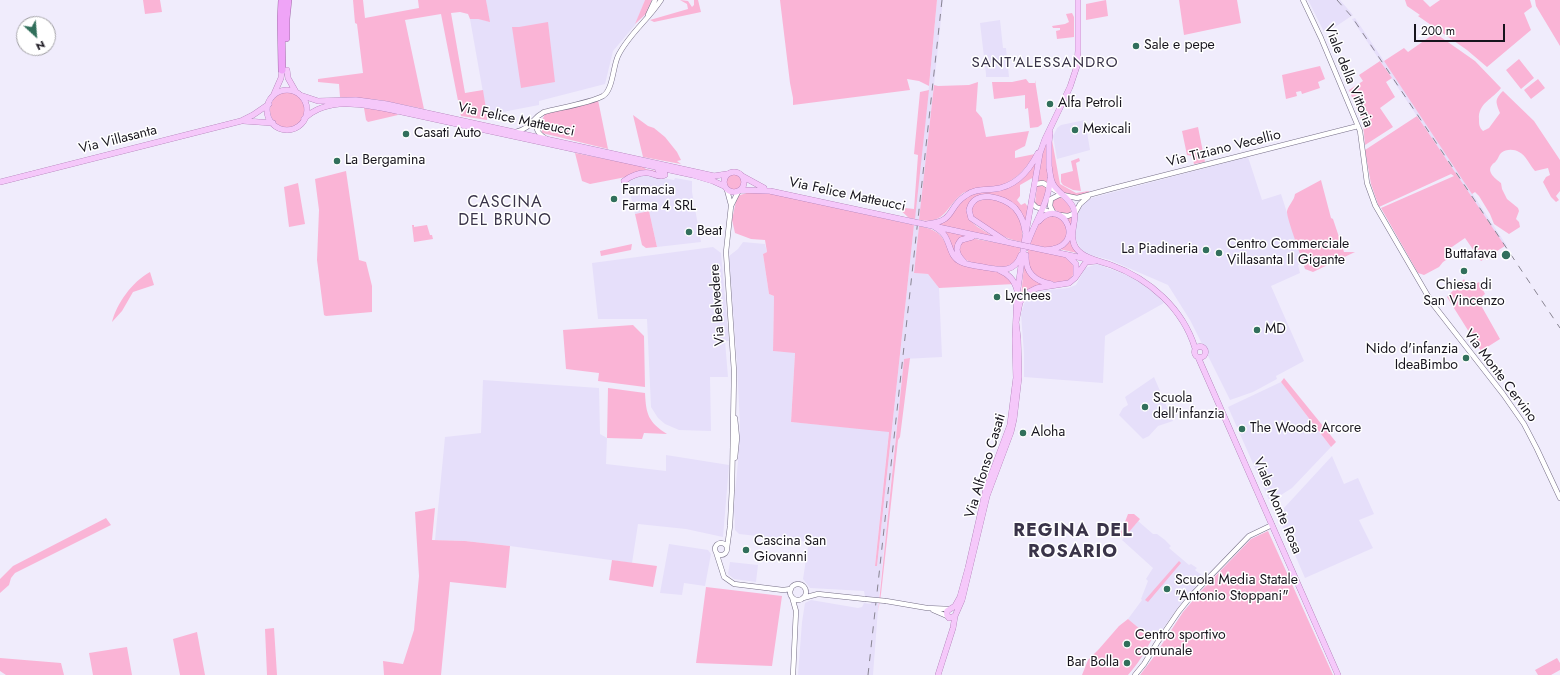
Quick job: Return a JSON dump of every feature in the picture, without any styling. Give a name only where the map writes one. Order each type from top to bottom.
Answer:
[{"type":"highway","points":[[282,0],[280,19],[284,70]]},
{"type":"highway","points":[[284,70],[288,0]]},
{"type":"main road","points":[[927,224],[939,222],[948,217],[959,201],[976,190],[1004,187],[1019,179],[1034,162],[1070,87],[1077,66],[1078,0]]},
{"type":"main road","points":[[241,121],[273,123],[281,128],[290,129],[299,125],[304,120],[307,112],[307,105],[284,70]]},
{"type":"main road","points":[[273,123],[269,115],[269,104],[282,78],[284,70]]},
{"type":"main road","points":[[272,97],[283,90],[298,93]]},
{"type":"main road","name":"Via Felice Matteucci","points":[[298,93],[318,101],[349,100],[380,103],[714,176],[733,172],[740,174],[770,191]]},
{"type":"main road","points":[[241,121],[269,104]]},
{"type":"main road","name":"Via Felice Matteucci","points":[[304,120],[314,111],[324,106],[340,104],[367,105],[707,179],[731,192],[770,191],[927,224]]},
{"type":"main road","points":[[1055,285],[1039,281],[1031,274],[1026,262],[1027,247],[1032,231],[1047,198],[1049,187],[1049,138],[1056,118]]},
{"type":"main road","name":"Via Villasanta","points":[[0,182],[241,121]]},
{"type":"main road","points":[[1025,238],[1040,153],[1045,139]]},
{"type":"main road","points":[[624,181],[633,176],[645,173],[662,177],[665,175],[663,171],[647,168],[643,164]]},
{"type":"main road","points":[[1049,166],[1053,185],[1071,203],[1075,213],[1073,232],[1076,248],[1082,254],[1096,261]]},
{"type":"main road","points":[[725,188],[724,179],[727,174]]},
{"type":"main road","points":[[739,191],[744,183],[742,176]]},
{"type":"main road","points":[[997,270],[1014,266],[1027,247],[1022,218],[1018,211],[1002,199],[990,197],[980,198],[973,201],[969,210],[971,218],[1007,242]]},
{"type":"main road","points":[[1032,231],[1043,216],[1057,214],[1069,226],[1068,239],[1064,245],[1057,248],[1044,250]]},
{"type":"main road","points":[[927,224],[1096,261]]},
{"type":"main road","points":[[933,226],[944,234],[954,258],[965,264],[1006,273],[1012,279],[1017,295]]},
{"type":"main road","points":[[965,264],[958,254],[958,243],[969,236],[982,237]]},
{"type":"main road","name":"Via Alfonso Casati","points":[[950,608],[956,604],[960,597],[986,489],[1010,425],[1016,378],[1017,295],[1023,258],[1027,247]]},
{"type":"main road","points":[[1065,254],[1076,264],[1077,268],[1075,278]]},
{"type":"main road","points":[[1016,322],[1020,302],[1027,293],[1037,288],[1065,284],[1075,278],[1086,262],[1096,261]]},
{"type":"main road","name":"Viale Monte Rosa","points":[[1096,261],[1123,270],[1144,281],[1165,299],[1177,314],[1197,347],[1195,354],[1201,356]]},
{"type":"main road","name":"Via Alfonso Casati","points":[[938,675],[968,580],[989,490],[1009,438],[1014,419],[1019,377],[1016,322]]},
{"type":"main road","name":"Viale Monte Rosa","points":[[1197,347],[1205,348],[1206,352],[1201,356]]},
{"type":"main road","name":"Viale Monte Rosa","points":[[1201,356],[1204,368],[1338,675]]},
{"type":"main road","points":[[934,675],[951,626],[948,617],[946,611],[950,608],[955,610],[956,615],[952,618],[948,617]]},
{"type":"street","points":[[647,18],[655,0]]},
{"type":"street","points":[[516,132],[529,127],[538,115],[544,112],[592,100],[604,95],[608,89],[616,60],[622,50],[661,0]]},
{"type":"street","name":"Viale della Vittoria","points":[[1303,0],[1321,38],[1358,126],[1369,192],[1401,251]]},
{"type":"street","points":[[538,115],[536,129],[545,138]]},
{"type":"street","name":"Via Tiziano Vecellio","points":[[1063,195],[1081,198],[1358,126]]},
{"type":"street","points":[[1035,184],[1044,183],[1063,195]]},
{"type":"street","name":"Via Belvedere","points":[[725,188],[731,206]]},
{"type":"street","name":"Via Belvedere","points":[[732,490],[734,402],[726,244],[731,206],[739,191]]},
{"type":"street","points":[[1032,204],[1036,207],[1057,214],[1068,216],[1075,213],[1084,200],[1094,194]]},
{"type":"street","points":[[1057,214],[1050,206],[1051,199],[1059,195],[1063,195]]},
{"type":"street","name":"Via Monte Cervino","points":[[1401,251],[1435,308],[1498,388],[1524,424],[1560,498]]},
{"type":"street","name":"Via Belvedere","points":[[727,548],[730,530],[737,438],[734,402]]},
{"type":"street","points":[[735,456],[733,440],[735,438],[736,424]]},
{"type":"street","name":"Via Belvedere","points":[[732,462],[734,470]]},
{"type":"street","points":[[1135,675],[1179,611],[1197,590],[1252,533],[1272,525]]},
{"type":"street","points":[[730,530],[726,537],[716,547],[716,552],[724,577],[734,584],[783,590],[791,589],[798,584],[818,594],[886,601],[945,610],[950,608]]},
{"type":"street","points":[[720,543],[724,544],[727,548],[721,566]]},
{"type":"street","points":[[716,552],[721,555],[726,553]]},
{"type":"street","points":[[796,611],[806,592],[805,588]]},
{"type":"street","points":[[791,589],[791,596],[796,611],[793,675]]},
{"type":"street","points":[[783,590],[798,600],[818,594]]},
{"type":"street","points":[[927,608],[948,617]]},
{"type":"shaded area","points":[[143,0],[160,0],[162,12],[145,14]]},
{"type":"shaded area","points":[[353,0],[363,0],[365,18],[419,8],[418,0],[486,0],[490,22],[470,19],[468,14],[460,12],[451,13],[465,93],[483,90],[487,120],[461,116],[441,14],[405,20],[424,109],[380,100],[340,97],[339,84],[318,82],[318,79],[363,73]]},
{"type":"shaded area","points":[[486,0],[645,0],[635,25],[613,51],[605,84],[539,101],[539,105],[487,115],[470,19],[489,21]]},
{"type":"shaded area","points":[[645,0],[652,0],[647,13],[635,24]]},
{"type":"shaded area","points":[[680,0],[688,1],[692,7],[694,5],[694,0],[698,0],[701,12],[654,22],[650,20],[688,9],[687,4]]},
{"type":"shaded area","points":[[780,0],[937,0],[929,86],[919,81],[907,79],[910,90],[793,105]]},
{"type":"shaded area","points":[[937,0],[943,0],[914,273],[928,274],[939,288],[942,357],[904,359],[879,596],[873,675],[798,675],[805,603],[811,600],[858,608],[862,607],[864,603],[871,604],[872,598],[865,597],[864,591],[810,588],[803,579],[808,547],[803,541],[739,534],[735,530],[734,505],[740,426],[729,256],[738,249],[743,242],[765,244],[767,252],[763,254],[769,294],[774,296],[773,351],[795,352],[791,422],[889,431],[875,565],[877,566]]},
{"type":"shaded area","points":[[1106,0],[1108,16],[1086,20],[1086,4]]},
{"type":"shaded area","points":[[1179,0],[1237,0],[1241,23],[1184,35]]},
{"type":"shaded area","points":[[1308,0],[1340,0],[1353,15],[1326,33],[1324,32]]},
{"type":"shaded area","points":[[1405,0],[1423,0],[1430,7],[1440,0],[1530,0],[1532,7],[1524,13],[1531,30],[1487,67],[1467,50],[1418,16],[1420,15],[1407,6]]},
{"type":"shaded area","points":[[1535,0],[1560,0],[1560,46],[1536,6]]},
{"type":"shaded area","points":[[1072,13],[1074,17],[1074,37],[1057,39],[1056,31],[1060,30],[1060,28],[1053,28],[1052,26],[1069,22],[1066,14]]},
{"type":"shaded area","points":[[1355,18],[1507,246],[1505,247],[1492,228],[1352,19]]},
{"type":"shaded area","points":[[1000,20],[1003,48],[1006,48],[1009,77],[986,77],[980,23]]},
{"type":"shaded area","points":[[548,22],[555,82],[521,88],[512,27]]},
{"type":"shaded area","points":[[1435,33],[1475,61],[1501,88],[1483,105],[1481,109],[1479,114],[1479,122],[1483,131],[1489,128],[1500,113],[1497,99],[1503,91],[1534,121],[1560,160],[1560,191],[1556,196],[1559,200],[1556,202],[1551,197],[1543,182],[1546,177],[1550,175],[1548,168],[1535,171],[1521,153],[1512,150],[1501,153],[1496,162],[1492,164],[1490,168],[1491,173],[1501,183],[1507,199],[1518,208],[1519,211],[1516,219],[1519,222],[1520,227],[1509,234],[1494,224],[1479,196],[1475,192],[1472,194],[1384,61],[1404,48],[1408,52]]},
{"type":"shaded area","points":[[1519,59],[1534,78],[1521,89],[1506,70]]},
{"type":"shaded area","points":[[1380,61],[1392,78],[1386,82],[1395,97],[1380,108],[1393,127],[1365,145],[1363,124],[1349,90],[1363,81],[1359,75]]},
{"type":"shaded area","points":[[1320,66],[1325,79],[1318,82],[1320,88],[1302,94],[1301,91],[1296,92],[1297,96],[1286,99],[1282,75]]},
{"type":"shaded area","points":[[1026,79],[1029,83],[1035,83],[1035,80],[1042,124],[1038,127],[1030,128],[1028,108],[1025,109],[1025,95],[994,99],[992,82],[1012,82]]},
{"type":"shaded area","points":[[1538,79],[1545,88],[1531,99],[1524,90]]},
{"type":"shaded area","points":[[978,82],[976,111],[982,118],[986,137],[1029,131],[1025,146],[1015,151],[1015,158],[1035,154],[1024,169],[1011,181],[999,186],[965,192],[957,198],[940,217],[935,220],[928,221],[919,220],[934,85],[969,85]]},
{"type":"shaded area","points":[[929,90],[915,219],[909,218],[897,207],[914,209],[918,155],[914,154],[920,92]]},
{"type":"shaded area","points":[[288,92],[298,95],[303,100],[306,110],[303,120],[298,125],[288,128],[278,125],[273,120],[270,110],[273,100],[278,95]]},
{"type":"shaded area","points":[[598,100],[608,149],[542,133],[541,122],[545,114]]},
{"type":"shaded area","points":[[364,108],[394,112],[398,115],[368,122],[366,120]]},
{"type":"shaded area","points":[[633,115],[665,137],[677,152],[681,160],[677,161],[681,164],[643,157]]},
{"type":"shaded area","points":[[1417,116],[1505,246],[1481,261],[1465,238],[1449,249],[1449,258],[1439,267],[1424,275],[1418,273],[1381,208],[1454,176],[1451,174],[1379,207],[1371,184],[1365,150]]},
{"type":"shaded area","points":[[1085,120],[1090,150],[1057,159],[1053,136],[1057,128],[1061,125]]},
{"type":"shaded area","points":[[1198,127],[1205,162],[1194,164],[1192,156],[1187,155],[1182,131]]},
{"type":"shaded area","points":[[1052,140],[1060,184],[1076,193],[1089,191],[1089,193],[1072,195],[1064,193],[1056,188],[1052,172]]},
{"type":"shaded area","points":[[1046,144],[1048,182],[1038,181],[1042,154]]},
{"type":"shaded area","points":[[575,153],[642,166],[646,169],[661,172],[661,174],[642,172],[626,177],[590,184],[582,181]]},
{"type":"shaded area","points":[[1248,157],[1262,200],[1281,194],[1303,263],[1298,265],[1300,273],[1271,286],[1304,361],[1276,376],[1277,379],[1253,392],[1230,400],[1190,320],[1168,285],[1110,260],[1087,254],[1081,249],[1076,240],[1076,217],[1087,200],[1095,197]]},
{"type":"shaded area","points":[[1079,158],[1080,161],[1076,163],[1081,191],[1073,190],[1063,185],[1061,182],[1061,174],[1073,171],[1071,161]]},
{"type":"shaded area","points":[[1036,162],[1034,177],[1020,185],[1020,196],[1017,200],[1021,205],[1025,203],[1029,208],[1026,222],[1012,204],[981,196],[967,210],[968,215],[973,223],[994,237],[937,225],[964,199],[976,192],[1006,189]]},
{"type":"shaded area","points":[[346,171],[359,260],[366,262],[372,286],[372,312],[326,316],[324,315],[317,260],[319,210],[315,179]]},
{"type":"shaded area","points":[[733,173],[739,176],[742,182],[739,188],[733,191],[727,188],[724,182],[727,176]]},
{"type":"shaded area","points":[[646,175],[674,180],[675,178],[692,181],[692,192],[701,242],[657,247],[649,211],[635,214],[628,184],[633,177]]},
{"type":"shaded area","points":[[1321,180],[1331,218],[1333,219],[1344,252],[1355,252],[1313,272],[1305,269],[1287,211],[1294,199],[1295,194]]},
{"type":"shaded area","points":[[298,183],[305,224],[289,227],[284,187]]},
{"type":"shaded area","points":[[1043,184],[1047,187],[1044,204],[1040,207],[1035,204],[1037,186]]},
{"type":"shaded area","points":[[750,192],[763,192],[914,225],[877,566],[875,566],[889,432],[791,422],[795,353],[773,351],[774,296],[769,294],[763,254],[767,252],[765,240],[751,239],[735,233],[732,220],[737,196]]},
{"type":"shaded area","points":[[1059,197],[1068,203],[1071,213],[1063,214],[1053,209],[1052,201]]},
{"type":"shaded area","points":[[988,198],[1001,201],[1013,209],[1017,214],[1021,224],[1022,242],[1001,235],[971,215],[970,212],[975,202]]},
{"type":"shaded area","points":[[649,211],[657,247],[646,248],[642,245],[635,214]]},
{"type":"shaded area","points":[[1051,215],[1059,217],[1066,224],[1067,237],[1061,245],[1048,248],[1029,244],[1040,221]]},
{"type":"shaded area","points":[[1073,215],[1072,238],[1077,253],[1059,249],[1068,241],[1066,218]]},
{"type":"shaded area","points":[[412,225],[414,225],[414,227],[427,225],[433,239],[414,242]]},
{"type":"shaded area","points":[[919,226],[938,233],[947,246],[953,259],[1001,273],[1014,284],[939,288],[928,274],[914,273]]},
{"type":"shaded area","points":[[943,230],[966,236],[961,239],[956,256]]},
{"type":"shaded area","points":[[970,238],[1021,247],[1016,260],[1008,266],[1004,267],[973,263],[963,258],[959,254],[961,242]]},
{"type":"shaded area","points":[[632,244],[631,250],[601,256],[600,251]]},
{"type":"shaded area","points":[[713,247],[721,253],[729,341],[725,341],[728,377],[710,377],[711,431],[679,430],[665,424],[658,418],[651,407],[647,319],[598,319],[592,263]]},
{"type":"shaded area","points":[[1028,249],[1065,257],[1073,265],[1073,275],[1067,281],[1061,283],[1048,281],[1037,277],[1033,273],[1028,263]]},
{"type":"shaded area","points":[[1097,264],[1127,275],[1148,287],[1158,295],[1164,303],[1105,336],[1103,383],[1024,377],[1021,314],[1025,301],[1029,296],[1038,291],[1068,288],[1076,285],[1085,268]]},
{"type":"shaded area","points":[[1024,266],[1042,284],[1021,296]]},
{"type":"shaded area","points":[[150,272],[154,285],[133,292],[122,311],[112,322],[121,300],[137,281]]},
{"type":"shaded area","points":[[1464,279],[1469,288],[1479,282],[1485,294],[1478,300],[1500,339],[1481,351],[1447,297]]},
{"type":"shaded area","points":[[633,325],[644,336],[645,387],[598,381],[599,373],[566,369],[563,330]]},
{"type":"shaded area","points":[[910,358],[900,437],[898,440],[878,612],[904,359]]},
{"type":"shaded area","name":"Scuola dell'infanzia","points":[[1154,377],[1173,421],[1158,426],[1149,436],[1143,439],[1119,415],[1123,408],[1128,405],[1125,397]]},
{"type":"shaded area","points":[[1284,378],[1336,442],[1331,447],[1281,382]]},
{"type":"shaded area","points":[[483,380],[599,388],[600,434],[607,438],[606,464],[666,471],[666,455],[729,465],[723,537],[686,529],[638,524],[632,563],[510,546],[465,541],[435,540],[445,437],[481,433]]},
{"type":"shaded area","points":[[1281,382],[1331,447],[1292,488],[1270,502],[1228,407]]},
{"type":"shaded area","points":[[608,388],[645,393],[646,407],[649,417],[661,430],[667,434],[644,433],[642,439],[607,438]]},
{"type":"shaded area","points":[[1332,456],[1344,484],[1358,478],[1374,514],[1359,520],[1373,548],[1305,578],[1279,518],[1284,515],[1284,508]]},
{"type":"shaded area","points":[[435,508],[432,540],[465,541],[510,546],[506,588],[450,582],[441,675],[384,675],[383,661],[403,664],[414,630],[419,576],[415,512]]},
{"type":"shaded area","points":[[1128,514],[1134,514],[1140,519],[1124,538],[1120,535]]},
{"type":"shaded area","points":[[106,518],[111,525],[15,573],[11,578],[9,585],[0,593],[0,579],[13,566]]},
{"type":"shaded area","points":[[1138,521],[1153,534],[1157,534],[1165,540],[1171,546],[1169,548],[1189,565],[1191,564],[1197,568],[1195,570],[1204,577],[1182,602],[1161,631],[1157,632],[1152,639],[1128,619],[1142,600],[1141,599],[1148,581],[1146,579],[1153,568],[1122,540]]},
{"type":"shaded area","points":[[1268,531],[1333,675],[1140,675],[1183,612],[1202,590],[1251,539]]},
{"type":"shaded area","points":[[669,544],[708,550],[711,554],[705,586],[684,583],[682,595],[660,593]]},
{"type":"shaded area","points":[[612,560],[657,566],[653,587],[609,580]]},
{"type":"shaded area","points":[[1179,561],[1181,563],[1148,602],[1145,600]]},
{"type":"shaded area","points":[[730,562],[758,565],[756,582],[734,579],[728,574]]},
{"type":"shaded area","points":[[706,587],[782,596],[772,666],[696,663]]},
{"type":"shaded area","name":"Centro sportivo comunale","points":[[1128,619],[1152,639],[1132,671],[1128,675],[1082,675],[1088,660],[1119,626]]},
{"type":"shaded area","points":[[274,628],[277,675],[267,675],[265,629]]},
{"type":"shaded area","points":[[197,632],[205,675],[180,675],[173,639]]},
{"type":"shaded area","points":[[127,647],[132,675],[93,675],[89,653]]},
{"type":"shaded area","points":[[0,658],[61,663],[64,675],[6,675],[0,671]]},
{"type":"shaded area","points":[[1557,658],[1560,663],[1560,670],[1551,675],[1538,675],[1535,670]]},
{"type":"railway","points":[[868,675],[942,0]]},
{"type":"railway","points":[[1337,0],[1352,17],[1560,328]]},
{"type":"place","name":"Sale e pepe","points":[[1136,46]]},
{"type":"place","name":"Alfa Petroli","points":[[1050,104]]},
{"type":"place","name":"Mexicali","points":[[1075,130]]},
{"type":"place","name":"Casati Auto","points":[[406,134]]},
{"type":"place","name":"La Bergamina","points":[[337,161]]},
{"type":"place","name":"Farmacia Farma 4 SRL","points":[[614,199]]},
{"type":"place","name":"Beat","points":[[689,232]]},
{"type":"place","name":"La Piadineria","points":[[1206,250]]},
{"type":"place","name":"Centro Commerciale Villasanta Il Gigante","points":[[1219,253]]},
{"type":"place","name":"Buttafava","points":[[1506,255]]},
{"type":"place","name":"Chiesa di San Vincenzo","points":[[1464,271]]},
{"type":"place","name":"Lychees","points":[[997,297]]},
{"type":"place","name":"MD","points":[[1257,330]]},
{"type":"place","name":"Nido d'infanzia IdeaBimbo","points":[[1466,358]]},
{"type":"place","name":"Scuola dell'infanzia","points":[[1145,407]]},
{"type":"place","name":"The Woods Arcore","points":[[1242,429]]},
{"type":"place","name":"Aloha","points":[[1023,433]]},
{"type":"place","name":"Cascina San Giovanni","points":[[746,550]]},
{"type":"place","name":"Scuola Media Statale \"Antonio Stoppani\"","points":[[1167,589]]},
{"type":"place","name":"Centro sportivo comunale","points":[[1127,644]]},
{"type":"place","name":"Bar Bolla","points":[[1127,663]]},
{"type":"district","name":"SANT'ALESSANDRO","points":[[1045,63]]},
{"type":"district","name":"CASCINA DEL BRUNO","points":[[505,212]]},
{"type":"district","name":"REGINA DEL ROSARIO","points":[[1073,542]]}]
